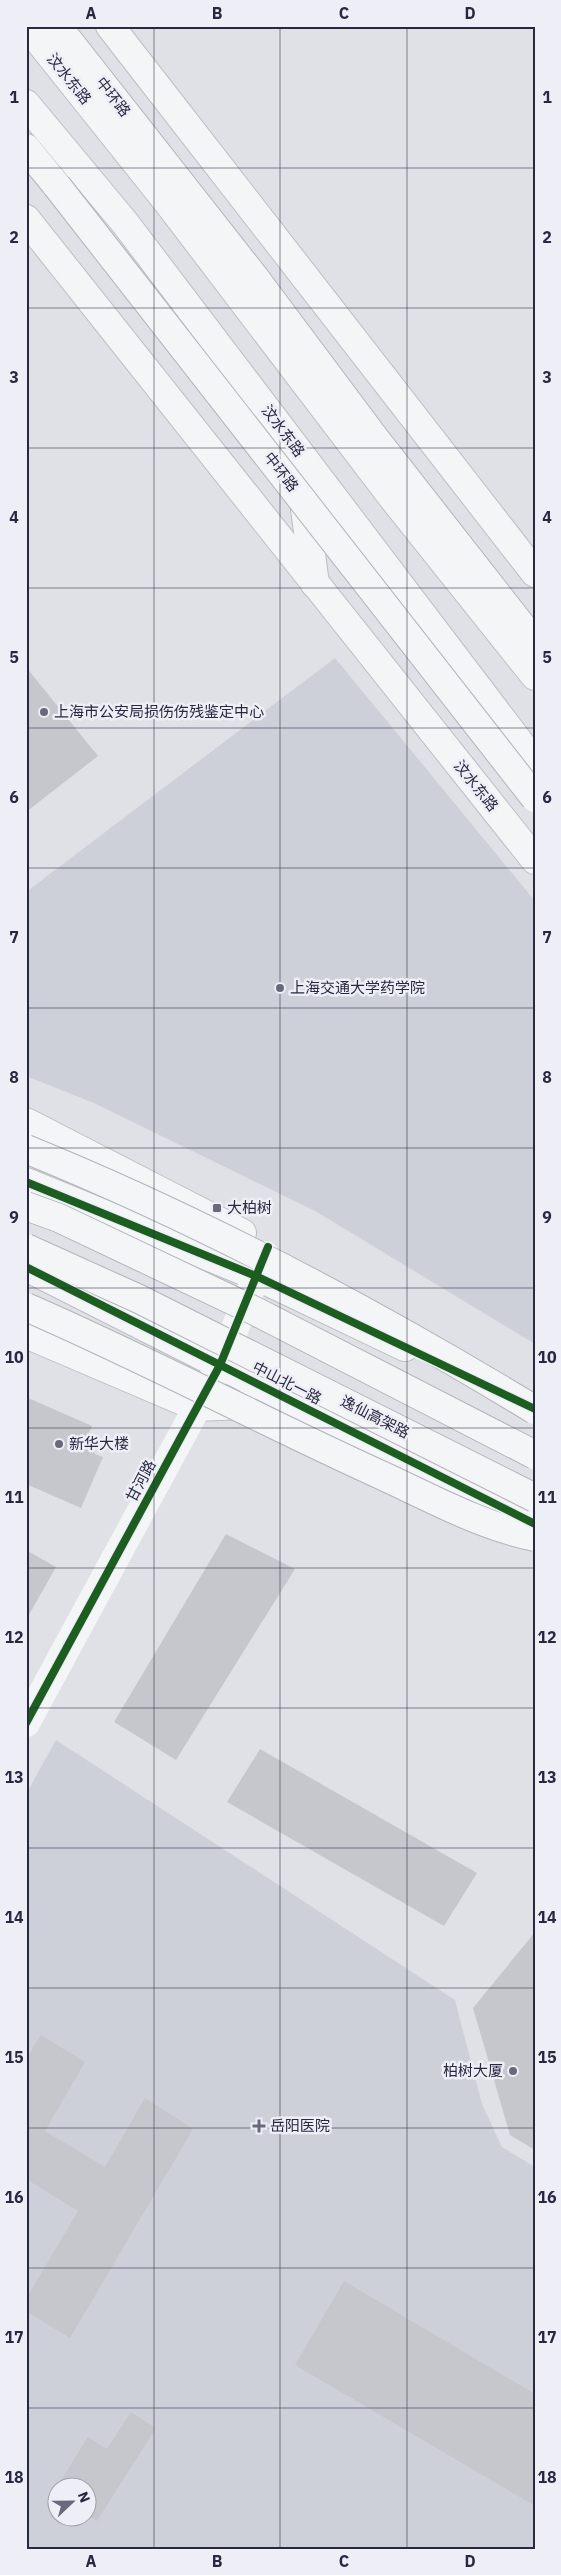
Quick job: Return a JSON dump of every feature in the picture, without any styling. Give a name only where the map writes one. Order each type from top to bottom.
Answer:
[{"type":"main road","name":"汶水东路","points":[[27,26],[169,204],[392,497],[535,676]]},
{"type":"main road","name":"中环路","points":[[57,26],[255,278],[373,436],[535,644]]},
{"type":"main road","points":[[110,26],[535,573]]},
{"type":"main road","name":"汶水东路","points":[[26,104],[125,223],[535,763]]},
{"type":"main road","name":"中环路","points":[[26,148],[535,798]]},
{"type":"main road","name":"汶水东路","points":[[26,219],[535,860]]},
{"type":"main road","points":[[298,450],[315,584]]},
{"type":"main road","points":[[26,1122],[268,1247],[342,1318]]},
{"type":"main road","points":[[26,1149],[106,1182],[348,1301],[535,1409]]},
{"type":"main road","points":[[26,1182],[256,1276],[535,1409]]},
{"type":"main road","points":[[26,1206],[59,1218],[255,1312],[535,1455]]},
{"type":"main road","name":"甘河路","points":[[26,1723],[220,1365],[268,1247]]},
{"type":"main road","name":"逸仙高架路","points":[[26,1248],[139,1299],[535,1498]]},
{"type":"main road","name":"中山北一路","points":[[26,1267],[535,1524]]},
{"type":"main road","points":[[26,1307],[100,1339],[331,1453],[408,1488],[507,1531],[535,1536]]},
{"type":"main road","points":[[26,1334],[197,1406],[294,1402]]},
{"type":"shaded area","name":"上海交通大学药学院","points":[[335,658],[535,901],[535,1344],[315,1211],[94,1103],[26,1076],[26,892]]},
{"type":"shaded area","name":"岳阳医院","points":[[56,1740],[455,2000],[482,2104],[502,2147],[535,2167],[535,2549],[26,2549],[26,1794]]},
{"type":"building","name":"上海市公安局损伤伤残鉴定中心","points":[[26,667],[98,756],[26,812]]},
{"type":"building","name":"新华大楼","points":[[26,1397],[92,1426],[88,1435],[95,1454],[103,1457],[81,1508],[26,1484]]},
{"type":"building","points":[[226,1534],[295,1569],[176,1760],[114,1722]]},
{"type":"building","points":[[26,1550],[56,1567],[26,1620]]},
{"type":"building","points":[[260,1749],[477,1873],[444,1926],[227,1802]]},
{"type":"building","name":"柏树大厦","points":[[535,1932],[535,2150],[510,2135],[473,2008]]},
{"type":"building","points":[[41,2035],[85,2062],[45,2131],[105,2167],[145,2098],[193,2129],[70,2338],[26,2311],[26,2299],[78,2211],[26,2179],[26,2059]]},
{"type":"building","points":[[344,2281],[535,2394],[535,2506],[295,2365]]},
{"type":"building","points":[[131,2412],[156,2428],[98,2519],[98,2478],[62,2478],[88,2437],[107,2449]]},
{"type":"cycle path","points":[[26,1182],[256,1276],[535,1409]]},
{"type":"cycle path","points":[[26,1723],[220,1365],[268,1247]]},
{"type":"cycle path","points":[[26,1267],[535,1524]]},
{"type":"place","name":"上海市公安局损伤伤残鉴定中心","points":[[44,712]]},
{"type":"place","name":"上海交通大学药学院","points":[[280,988]]},
{"type":"place","name":"大柏树","points":[[217,1208]]},
{"type":"place","name":"新华大楼","points":[[59,1444]]},
{"type":"place","name":"柏树大厦","points":[[513,2071]]},
{"type":"place","name":"岳阳医院","points":[[259,2126]]}]
